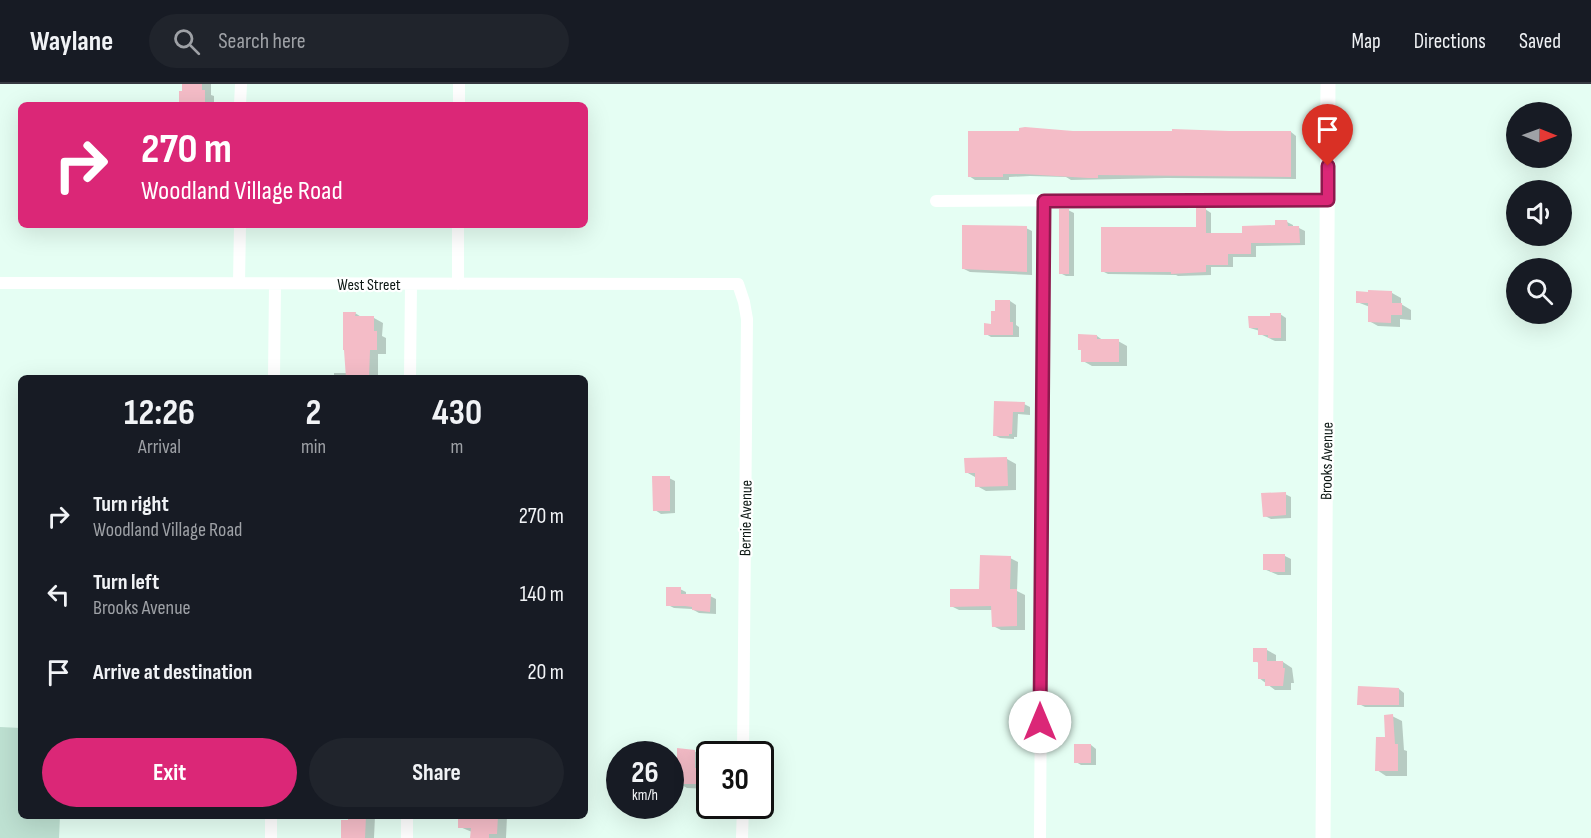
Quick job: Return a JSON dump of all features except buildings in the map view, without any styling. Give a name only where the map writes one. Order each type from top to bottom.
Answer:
[{"type":"street","points":[[240,102],[241,84]]},
{"type":"street","points":[[459,84],[459,102]]},
{"type":"street","name":"Brooks Avenue","points":[[1323,838],[1329,84]]},
{"type":"street","points":[[936,201],[1328,200]]},
{"type":"street","points":[[1040,838],[1044,201]]},
{"type":"street","points":[[239,283],[240,228]]},
{"type":"street","points":[[458,228],[458,284]]},
{"type":"street","name":"West Street","points":[[0,283],[738,284]]},
{"type":"street","points":[[274,375],[275,284]]},
{"type":"street","points":[[410,375],[411,284]]},
{"type":"street","name":"Bernie Avenue","points":[[738,284],[747,320],[743,741]]},
{"type":"street","points":[[271,819],[271,838]]},
{"type":"street","points":[[407,819],[407,838]]},
{"type":"street","points":[[742,838],[743,819]]},
{"type":"green space","points":[[0,727],[18,728],[18,819],[60,819],[59,838],[0,838]]},
{"type":"route","points":[[1040,722],[1044,201],[1328,200],[1328,166]]}]
